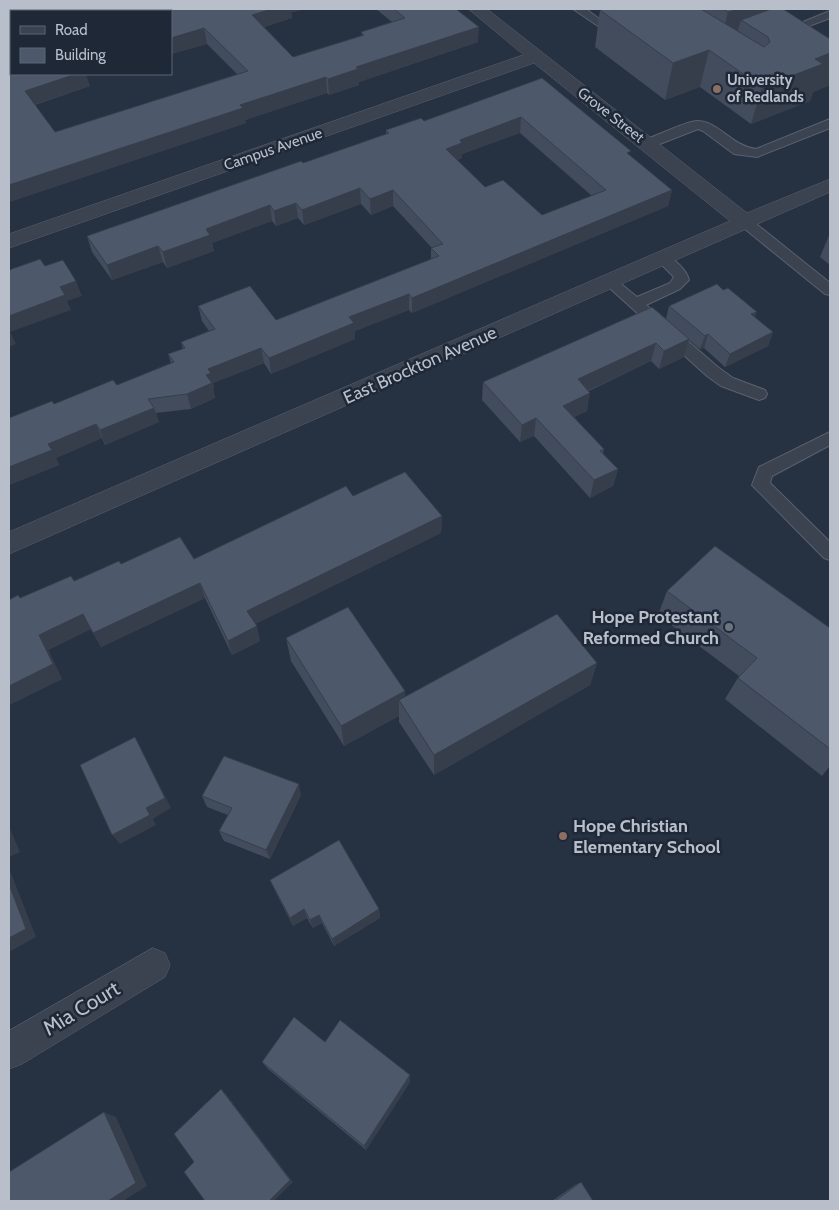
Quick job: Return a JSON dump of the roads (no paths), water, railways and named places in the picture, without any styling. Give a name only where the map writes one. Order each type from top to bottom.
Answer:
[{"type":"street","name":"Grove Street","points":[[477,9],[745,222]]},
{"type":"street","name":"Campus Avenue","points":[[9,242],[536,56]]},
{"type":"street","name":"East Brockton Avenue","points":[[9,543],[830,185]]},
{"type":"street","name":"Mia Court","points":[[9,1051],[153,965]]},
{"type":"lane","points":[[579,9],[601,25],[651,10]]},
{"type":"lane","points":[[770,36],[830,14]]},
{"type":"lane","points":[[783,31],[797,41]]},
{"type":"lane","points":[[647,144],[698,125],[708,128],[739,151],[757,153],[830,123]]},
{"type":"lane","points":[[745,222],[830,290]]},
{"type":"lane","points":[[635,304],[675,286],[682,280],[681,275],[663,258]]},
{"type":"lane","points":[[610,282],[713,372],[727,382],[760,394]]},
{"type":"lane","points":[[830,438],[765,472],[761,485],[830,553]]},
{"type":"place","name":"University of Redlands","points":[[717,89]]},
{"type":"place","name":"Hope Protestant Reformed Church","points":[[729,627]]},
{"type":"place","name":"Hope Christian Elementary School","points":[[563,836]]}]
